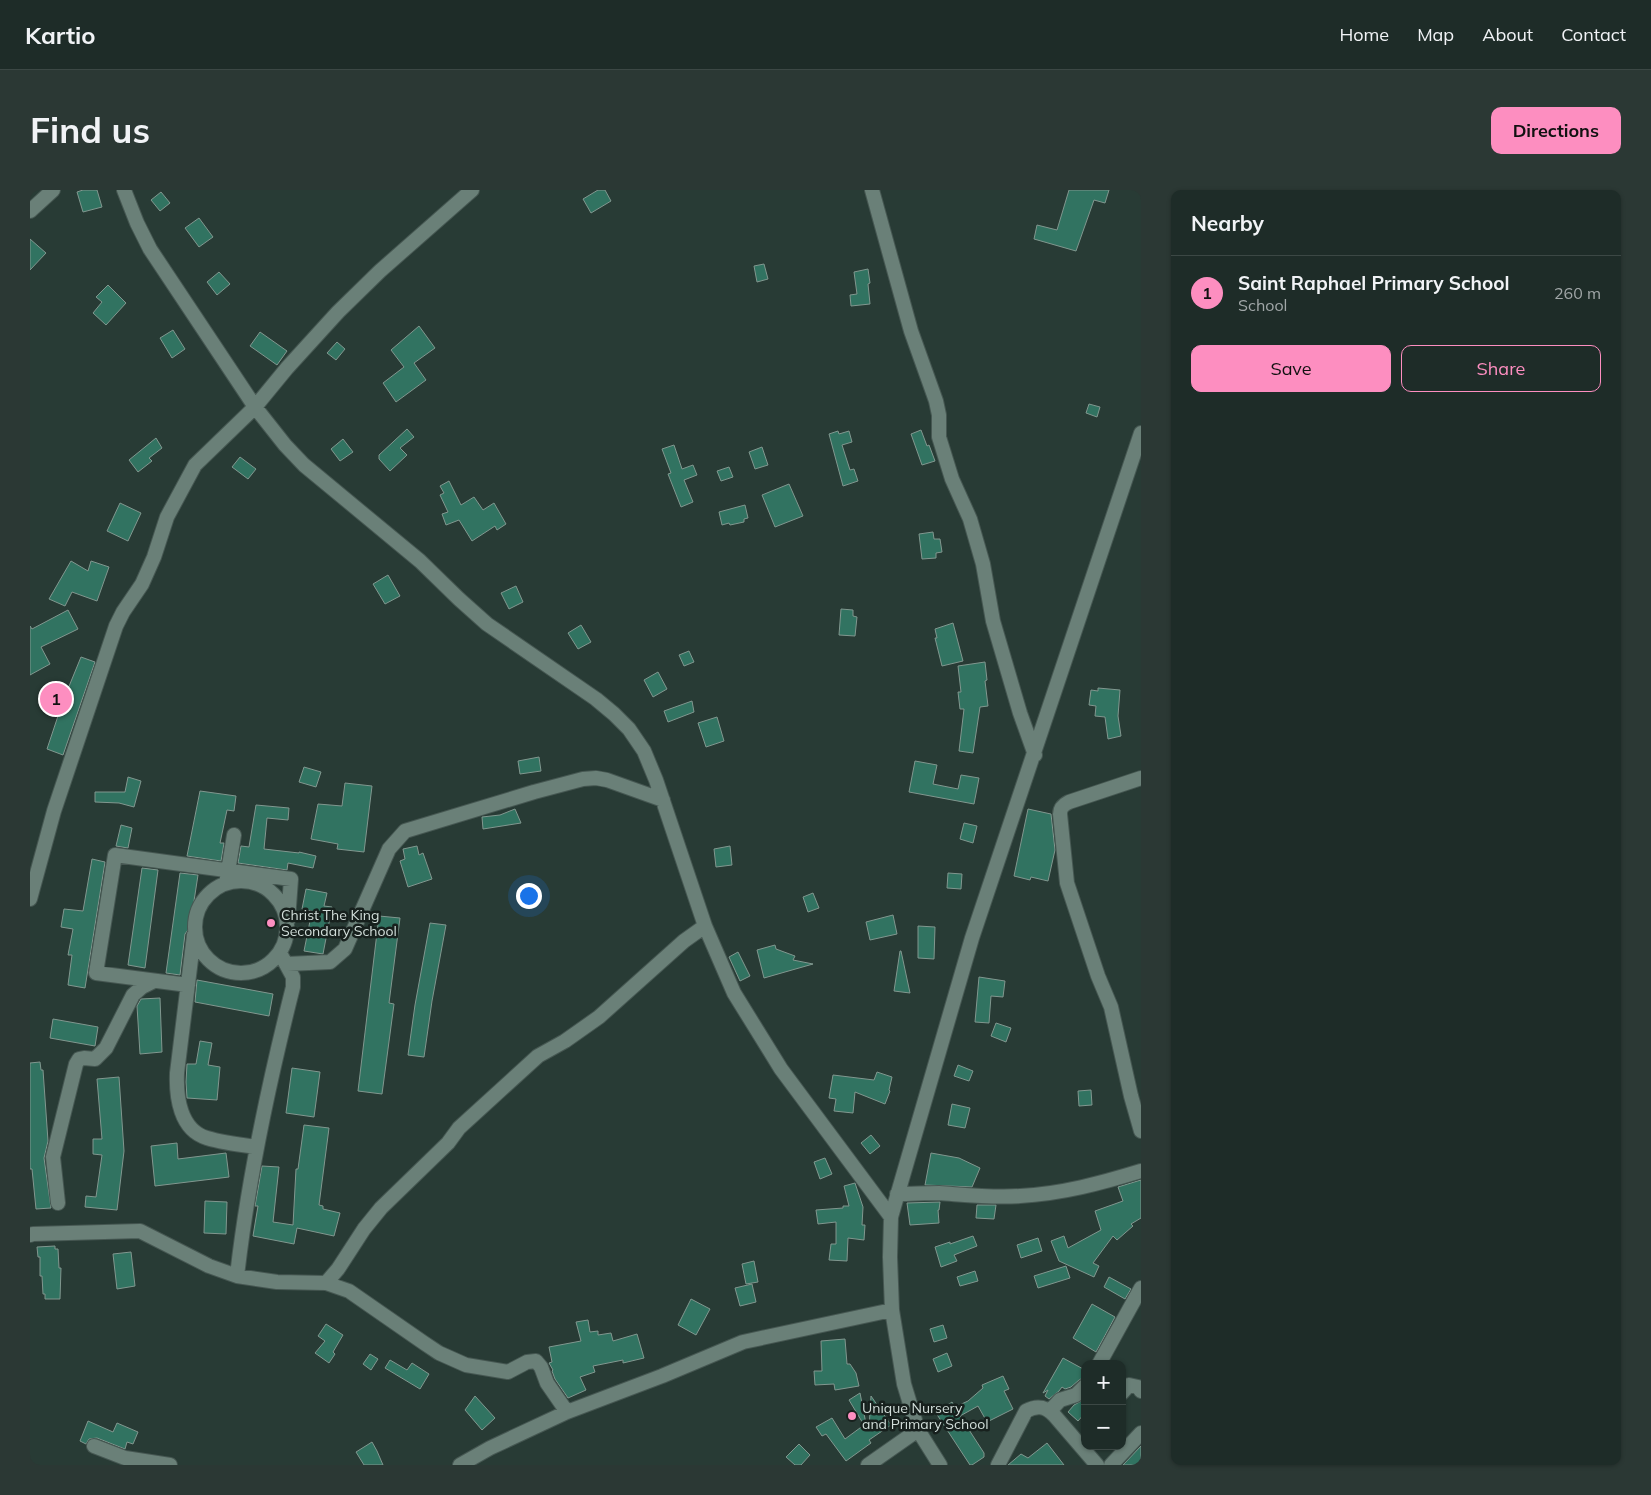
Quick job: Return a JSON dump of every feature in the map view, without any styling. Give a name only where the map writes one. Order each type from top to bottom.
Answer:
[{"type":"street","points":[[30,211],[53,190]]},
{"type":"street","points":[[124,190],[150,249],[255,407],[285,445],[304,465],[420,561],[487,624],[537,657],[614,714],[628,729],[644,751],[663,800],[705,926],[734,993],[781,1069],[891,1217]]},
{"type":"street","points":[[30,899],[54,811],[116,626],[147,574],[167,516],[195,466],[255,407],[287,368],[345,305],[380,271],[472,190]]},
{"type":"street","points":[[872,190],[911,331],[936,402],[939,416],[939,437],[952,479],[970,519],[983,564],[992,621],[1035,755]]},
{"type":"street","points":[[940,1465],[918,1430],[904,1384],[892,1310],[891,1217],[972,938],[1035,755],[1141,433]]},
{"type":"street","points":[[1125,480],[1141,470]]},
{"type":"street","points":[[195,927],[196,940],[206,956],[220,968],[232,973],[244,974],[257,971],[283,958],[330,962],[345,948],[389,849],[406,831],[583,779],[596,778],[607,780],[663,800]]},
{"type":"street","points":[[1141,778],[1069,802],[1060,809],[1060,814],[1067,884],[1098,976],[1111,1007],[1141,1131]]},
{"type":"street","points":[[234,835],[227,876],[202,903],[197,914],[176,1092],[180,1108],[187,1122],[195,1131],[206,1138],[257,1147]]},
{"type":"street","points":[[188,985],[96,973],[115,855],[257,883],[268,888],[278,897],[288,920]]},
{"type":"street","points":[[227,876],[291,879],[288,933],[284,945],[283,958],[293,977],[293,987],[268,1089],[242,1228],[237,1276]]},
{"type":"street","points":[[326,1283],[381,1208],[448,1143],[459,1128],[538,1056],[559,1045],[599,1017],[684,942],[705,926]]},
{"type":"street","points":[[58,1203],[53,1157],[76,1064],[79,1059],[95,1059],[100,1055],[106,1048],[133,995],[154,980]]},
{"type":"street","points":[[897,1194],[940,1193],[980,1197],[1022,1196],[1076,1188],[1114,1180],[1141,1171]]},
{"type":"street","points":[[30,1236],[33,1234],[140,1231],[209,1266],[237,1276],[277,1282],[326,1283],[349,1291],[378,1310],[385,1318],[393,1320],[439,1353],[466,1365],[508,1372],[527,1362],[536,1361],[541,1367],[547,1383],[567,1412]]},
{"type":"street","points":[[1103,1360],[1141,1288]]},
{"type":"street","points":[[460,1465],[490,1448],[567,1412],[662,1376],[743,1342],[892,1310]]},
{"type":"street","points":[[1050,1411],[1060,1400],[1076,1395],[1081,1390]]},
{"type":"street","points":[[998,1465],[1026,1410],[1033,1407],[1041,1407],[1050,1411],[1081,1438]]},
{"type":"street","points":[[868,1465],[918,1430]]},
{"type":"street","points":[[1111,1465],[1141,1432]]},
{"type":"street","points":[[94,1446],[125,1458],[170,1465]]},
{"type":"street","points":[[1088,1450],[1097,1465]]},
{"type":"building","points":[[97,190],[102,207],[83,212],[77,192]]},
{"type":"building","points":[[598,190],[605,190],[611,201],[591,213],[583,199]]},
{"type":"building","points":[[1069,190],[1109,190],[1105,203],[1094,200],[1076,251],[1034,239],[1037,225],[1057,230]]},
{"type":"building","points":[[161,192],[170,203],[160,211],[151,200]]},
{"type":"building","points":[[199,218],[213,237],[199,247],[185,228]]},
{"type":"building","points":[[30,239],[46,253],[30,270]]},
{"type":"building","points":[[764,264],[768,279],[757,282],[754,266]]},
{"type":"building","points":[[868,269],[870,304],[851,306],[850,295],[857,294],[854,272]]},
{"type":"building","points":[[219,272],[230,284],[217,295],[207,282]]},
{"type":"building","points":[[108,285],[126,303],[106,325],[93,313],[102,302],[96,297]]},
{"type":"building","points":[[419,326],[435,348],[414,363],[426,380],[396,402],[383,383],[404,367],[391,350]]},
{"type":"building","points":[[173,330],[185,349],[172,358],[160,338]]},
{"type":"building","points":[[260,332],[287,351],[277,365],[250,346]]},
{"type":"building","points":[[337,342],[345,349],[336,360],[327,353]]},
{"type":"building","points":[[1089,404],[1100,407],[1097,417],[1086,413]]},
{"type":"building","points":[[407,429],[414,437],[400,448],[407,455],[390,471],[379,459],[379,455]]},
{"type":"building","points":[[921,430],[935,461],[922,465],[911,434]]},
{"type":"building","points":[[838,431],[839,434],[849,431],[852,442],[842,445],[850,470],[854,469],[858,481],[843,486],[829,434]]},
{"type":"building","points":[[156,438],[162,448],[149,458],[152,461],[138,472],[129,460]]},
{"type":"building","points":[[343,439],[353,452],[340,461],[331,449]]},
{"type":"building","points":[[674,445],[682,469],[693,465],[697,475],[684,480],[693,502],[681,507],[668,474],[671,473],[662,449]]},
{"type":"building","points":[[762,447],[768,465],[755,469],[749,452]]},
{"type":"building","points":[[240,457],[256,469],[248,479],[232,467]]},
{"type":"building","points":[[729,467],[733,477],[721,481],[717,471]]},
{"type":"building","points":[[449,481],[461,505],[474,497],[483,510],[494,503],[506,524],[497,530],[495,526],[472,541],[459,520],[446,525],[442,514],[448,512],[440,495],[444,493],[440,486]]},
{"type":"building","points":[[789,484],[803,516],[775,527],[762,495]]},
{"type":"building","points":[[120,503],[141,513],[128,541],[107,531]]},
{"type":"building","points":[[745,505],[748,518],[744,519],[744,522],[722,525],[719,512]]},
{"type":"building","points":[[933,532],[934,539],[940,539],[942,552],[936,553],[936,558],[922,559],[919,534]]},
{"type":"building","points":[[71,561],[88,571],[91,561],[109,567],[97,601],[72,592],[65,606],[49,599]]},
{"type":"building","points":[[388,575],[400,596],[385,604],[373,584]]},
{"type":"building","points":[[516,586],[523,602],[509,609],[501,593]]},
{"type":"building","points":[[841,609],[853,610],[853,616],[857,617],[855,636],[839,635]]},
{"type":"building","points":[[68,610],[78,629],[41,647],[50,664],[30,675],[30,626],[32,629]]},
{"type":"building","points":[[953,623],[963,661],[942,666],[935,638],[937,638],[935,629]]},
{"type":"building","points":[[581,625],[591,642],[578,649],[568,633]]},
{"type":"building","points":[[689,651],[694,662],[684,666],[679,655]]},
{"type":"building","points":[[81,657],[95,662],[63,755],[47,749],[63,701]]},
{"type":"building","points":[[985,662],[988,706],[980,707],[973,753],[959,751],[964,709],[960,709],[958,692],[961,692],[958,666]]},
{"type":"building","points":[[658,672],[667,689],[653,697],[644,680]]},
{"type":"building","points":[[1098,688],[1120,690],[1118,716],[1121,736],[1108,739],[1105,717],[1095,716],[1096,706],[1089,705],[1091,690],[1098,691]]},
{"type":"building","points":[[692,701],[694,712],[668,722],[664,711]]},
{"type":"building","points":[[717,717],[724,741],[706,747],[698,723]]},
{"type":"building","points":[[539,757],[541,771],[520,774],[518,761]]},
{"type":"building","points":[[915,761],[937,765],[933,784],[958,789],[961,775],[979,778],[974,804],[909,792]]},
{"type":"building","points":[[304,767],[321,772],[316,787],[299,782]]},
{"type":"building","points":[[128,777],[141,781],[134,807],[119,803],[95,802],[95,792],[125,792]]},
{"type":"building","points":[[345,783],[372,786],[364,852],[337,849],[338,844],[311,839],[318,804],[342,806]]},
{"type":"building","points":[[200,791],[236,796],[234,811],[227,810],[220,843],[224,843],[221,861],[187,856]]},
{"type":"building","points":[[256,805],[289,808],[288,820],[267,818],[264,849],[299,852],[316,856],[313,868],[288,863],[287,870],[238,863],[241,846],[249,847]]},
{"type":"building","points":[[515,809],[521,823],[483,829],[482,817],[500,815]]},
{"type":"building","points":[[1028,809],[1051,814],[1055,850],[1048,881],[1031,877],[1030,880],[1014,876]]},
{"type":"building","points":[[964,823],[977,826],[973,843],[960,839]]},
{"type":"building","points":[[121,825],[132,828],[128,848],[116,846]]},
{"type":"building","points":[[417,846],[419,855],[423,853],[432,879],[408,887],[400,861],[405,859],[403,849]]},
{"type":"building","points":[[730,846],[732,865],[716,867],[714,849]]},
{"type":"building","points":[[92,859],[105,862],[85,988],[68,985],[72,955],[68,955],[73,929],[61,927],[64,909],[83,911]]},
{"type":"building","points":[[142,868],[158,870],[145,968],[128,965]]},
{"type":"building","points":[[180,873],[198,875],[190,927],[185,934],[180,975],[166,973]]},
{"type":"building","points":[[948,873],[962,874],[961,889],[947,888]]},
{"type":"building","points":[[306,889],[327,893],[324,906],[332,907],[323,954],[304,951],[312,911],[302,909]]},
{"type":"building","points":[[813,893],[819,908],[808,912],[803,897]]},
{"type":"building","points":[[893,915],[897,934],[870,940],[866,922]]},
{"type":"building","points":[[379,916],[400,918],[389,1003],[394,1004],[382,1094],[358,1091]]},
{"type":"building","points":[[430,923],[446,925],[424,1057],[408,1055]]},
{"type":"building","points":[[918,926],[935,927],[934,959],[918,958]]},
{"type":"building","points":[[775,945],[776,949],[795,956],[793,960],[813,964],[764,978],[757,950]]},
{"type":"building","points":[[901,951],[910,993],[894,991]]},
{"type":"building","points":[[738,952],[750,976],[740,981],[729,957]]},
{"type":"building","points":[[979,977],[1005,981],[1003,997],[991,996],[989,1023],[975,1022]]},
{"type":"building","points":[[197,980],[273,994],[269,1016],[195,1002]]},
{"type":"building","points":[[160,998],[162,1052],[140,1054],[137,1006],[141,999]]},
{"type":"building","points":[[53,1019],[98,1027],[95,1046],[50,1038]]},
{"type":"building","points":[[996,1023],[1011,1028],[1006,1042],[991,1036]]},
{"type":"building","points":[[200,1041],[212,1043],[208,1065],[220,1067],[217,1100],[187,1098],[187,1064],[196,1064]]},
{"type":"building","points":[[40,1062],[41,1070],[43,1070],[48,1141],[44,1158],[51,1208],[36,1209],[32,1169],[30,1169],[30,1063]]},
{"type":"building","points":[[958,1065],[973,1071],[969,1081],[954,1076]]},
{"type":"building","points":[[292,1068],[320,1072],[314,1117],[286,1113]]},
{"type":"building","points":[[877,1072],[892,1077],[890,1091],[885,1104],[855,1092],[853,1113],[834,1111],[836,1099],[829,1098],[833,1075],[874,1080]]},
{"type":"building","points":[[119,1077],[124,1151],[117,1210],[85,1207],[86,1196],[96,1197],[102,1155],[93,1154],[93,1139],[102,1139],[97,1079]]},
{"type":"building","points":[[1091,1090],[1092,1105],[1079,1106],[1078,1091]]},
{"type":"building","points":[[952,1104],[970,1108],[965,1128],[948,1125]]},
{"type":"building","points":[[304,1125],[329,1128],[319,1205],[323,1206],[323,1209],[340,1213],[334,1236],[297,1228],[294,1244],[253,1236],[258,1206],[255,1206],[262,1166],[279,1167],[273,1222],[293,1225],[296,1169],[298,1169]]},
{"type":"building","points":[[871,1135],[880,1146],[870,1154],[861,1143]]},
{"type":"building","points":[[177,1143],[178,1159],[226,1153],[229,1177],[155,1186],[151,1146]]},
{"type":"building","points":[[931,1153],[959,1158],[980,1168],[972,1187],[925,1185]]},
{"type":"building","points":[[825,1158],[832,1174],[820,1179],[814,1162]]},
{"type":"building","points":[[1141,1180],[1141,1218],[1131,1224],[1133,1226],[1117,1240],[1113,1236],[1093,1263],[1099,1266],[1094,1277],[1059,1261],[1051,1241],[1064,1236],[1068,1248],[1101,1230],[1095,1211],[1123,1201],[1118,1187]]},
{"type":"building","points":[[855,1183],[863,1207],[862,1225],[865,1225],[864,1240],[848,1238],[847,1261],[829,1260],[831,1244],[836,1244],[836,1222],[818,1224],[816,1210],[849,1206],[844,1186]]},
{"type":"building","points":[[205,1201],[227,1202],[226,1234],[204,1233]]},
{"type":"building","points":[[940,1202],[938,1210],[939,1223],[910,1225],[907,1203]]},
{"type":"building","points":[[977,1205],[996,1205],[994,1219],[976,1218]]},
{"type":"building","points":[[973,1236],[977,1246],[954,1255],[957,1261],[941,1267],[935,1247]]},
{"type":"building","points":[[1038,1238],[1042,1251],[1021,1258],[1017,1245]]},
{"type":"building","points":[[55,1246],[55,1249],[58,1249],[59,1268],[61,1268],[60,1299],[45,1299],[37,1247]]},
{"type":"building","points":[[131,1252],[135,1286],[117,1289],[113,1254]]},
{"type":"building","points":[[754,1261],[758,1282],[746,1284],[742,1264]]},
{"type":"building","points":[[1066,1266],[1070,1278],[1038,1288],[1034,1276]]},
{"type":"building","points":[[975,1271],[978,1281],[960,1286],[957,1277]]},
{"type":"building","points":[[1109,1277],[1131,1289],[1125,1299],[1104,1287]]},
{"type":"building","points":[[752,1284],[756,1302],[740,1306],[735,1288]]},
{"type":"building","points":[[691,1299],[710,1309],[696,1335],[678,1325]]},
{"type":"building","points":[[1092,1304],[1115,1317],[1096,1352],[1073,1338]]},
{"type":"building","points":[[588,1320],[590,1332],[598,1331],[598,1335],[611,1333],[613,1341],[637,1334],[644,1358],[623,1363],[623,1360],[593,1366],[595,1372],[580,1377],[586,1390],[568,1398],[555,1379],[549,1363],[552,1362],[549,1347],[581,1341],[576,1322]]},
{"type":"building","points":[[326,1324],[343,1335],[329,1363],[315,1353],[325,1341],[318,1336]]},
{"type":"building","points":[[943,1325],[947,1338],[934,1342],[930,1329]]},
{"type":"building","points":[[845,1339],[847,1364],[850,1364],[856,1373],[859,1386],[835,1390],[834,1384],[815,1385],[814,1371],[822,1371],[821,1341]]},
{"type":"building","points":[[947,1353],[952,1366],[938,1372],[933,1359]]},
{"type":"building","points":[[370,1354],[378,1359],[371,1370],[363,1364]]},
{"type":"building","points":[[1063,1358],[1081,1368],[1081,1379],[1071,1387],[1065,1389],[1062,1387],[1049,1399],[1045,1396],[1048,1390],[1043,1393]]},
{"type":"building","points":[[390,1360],[407,1370],[412,1363],[429,1374],[420,1389],[385,1368]]},
{"type":"building","points":[[1003,1376],[1009,1389],[1004,1391],[1013,1409],[987,1422],[978,1406],[960,1416],[984,1453],[984,1457],[970,1465],[936,1413],[952,1402],[955,1407],[968,1401],[983,1388],[982,1385]]},
{"type":"building","points":[[860,1393],[867,1429],[869,1428],[871,1396],[891,1425],[869,1440],[871,1443],[846,1461],[826,1434],[822,1436],[816,1427],[832,1418],[845,1439],[864,1425],[849,1400]]},
{"type":"building","points":[[475,1396],[495,1418],[482,1430],[465,1410]]},
{"type":"building","points":[[1081,1401],[1081,1418],[1078,1421],[1068,1412],[1074,1405]]},
{"type":"building","points":[[88,1421],[113,1432],[117,1423],[138,1432],[133,1444],[127,1442],[125,1449],[97,1438],[89,1439],[86,1444],[80,1441]]},
{"type":"building","points":[[372,1442],[383,1465],[364,1465],[356,1452]]},
{"type":"building","points":[[1047,1443],[1064,1465],[1008,1465],[1021,1454],[1028,1458]]},
{"type":"building","points":[[799,1444],[810,1455],[801,1465],[795,1465],[786,1457]]},
{"type":"building","points":[[1141,1446],[1141,1461],[1137,1465],[1123,1465]]},
{"type":"place","name":"Saint Raphael Primary School","points":[[56,699]]},
{"type":"place","name":"Christ The King Secondary School","points":[[271,923]]},
{"type":"place","name":"Unique Nursery and Primary School","points":[[852,1416]]}]
